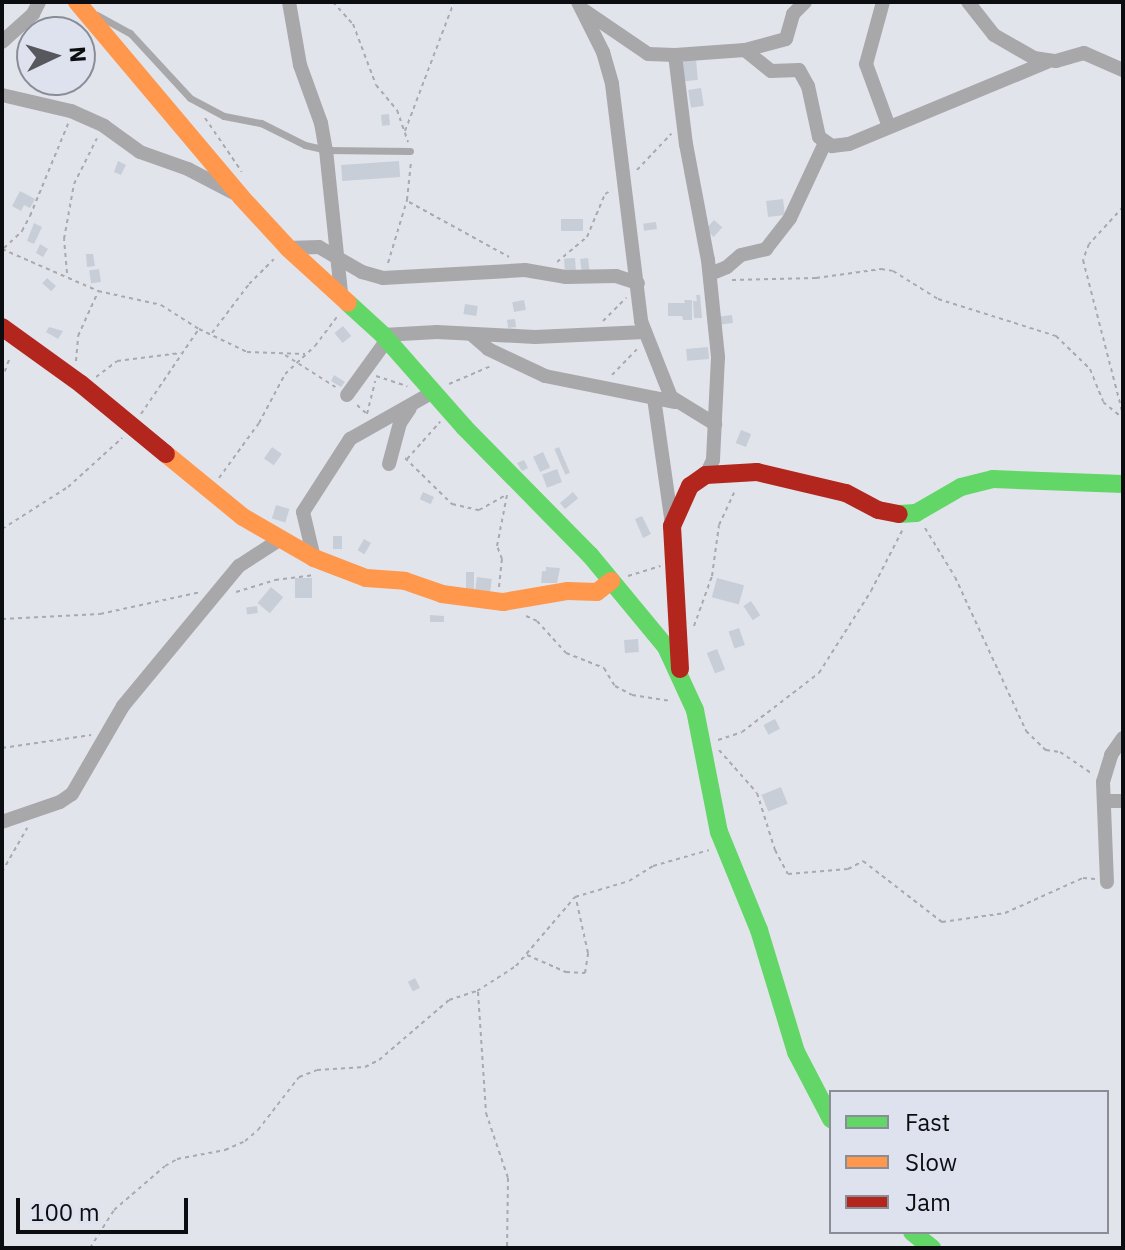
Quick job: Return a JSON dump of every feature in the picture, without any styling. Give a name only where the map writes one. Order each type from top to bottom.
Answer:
[{"type":"street","points":[[2,42],[33,14],[39,2]]},
{"type":"street","points":[[289,2],[300,65],[321,123],[345,296]]},
{"type":"street","points":[[582,6],[648,54],[675,55],[745,50],[786,39],[793,14],[805,2]]},
{"type":"street","points":[[883,2],[866,64],[889,127]]},
{"type":"street","points":[[968,2],[994,35],[1047,62]]},
{"type":"street","points":[[77,3],[244,188],[287,247],[345,296],[385,338],[611,581],[680,664]]},
{"type":"street","points":[[582,6],[612,84],[646,335],[675,402]]},
{"type":"street","points":[[745,50],[771,71],[799,70],[808,86],[819,137],[825,143],[849,144],[1047,62],[1084,53],[1123,70]]},
{"type":"street","points":[[672,526],[690,486],[706,475],[713,465],[718,357],[710,277],[683,122],[675,55]]},
{"type":"street","points":[[2,95],[71,111],[104,126],[140,152],[244,188]]},
{"type":"street","points":[[710,277],[741,255],[766,249],[790,218],[825,143]]},
{"type":"street","points":[[287,247],[319,247],[362,272],[383,278],[525,270],[543,274],[606,275],[638,286]]},
{"type":"street","points":[[4,330],[77,381],[243,517],[318,567],[366,578],[405,581],[442,594],[500,602],[568,591],[597,592],[611,581]]},
{"type":"street","points":[[385,338],[437,332],[646,335]]},
{"type":"street","points":[[471,334],[505,357],[545,376],[675,402],[715,424]]},
{"type":"street","points":[[347,395],[376,356],[385,338]]},
{"type":"street","points":[[389,464],[400,423],[410,408],[430,389]]},
{"type":"street","points":[[654,398],[672,526],[680,664],[705,749],[719,832],[759,930],[796,1052],[829,1115]]},
{"type":"street","points":[[318,567],[303,512],[314,492],[333,471],[350,439],[410,408]]},
{"type":"street","points":[[706,475],[745,472],[813,483],[846,493],[878,510],[914,514],[961,487],[993,479],[1123,484]]},
{"type":"street","points":[[2,822],[72,794],[107,730],[217,592],[239,566],[279,540]]},
{"type":"street","points":[[1107,882],[1103,782],[1111,755],[1123,738]]},
{"type":"street","points":[[1104,801],[1123,801]]},
{"type":"street","points":[[914,1234],[932,1248]]},
{"type":"lane","points":[[77,3],[130,33],[190,98],[224,116],[261,123],[305,145],[326,150],[410,151]]},
{"type":"path","points":[[333,2],[353,24],[376,85],[392,103],[410,151],[412,175],[407,200],[383,278]]},
{"type":"path","points":[[405,131],[454,2]]},
{"type":"path","points":[[1123,13],[1123,25]]},
{"type":"path","points":[[190,98],[244,188]]},
{"type":"path","points":[[71,111],[65,138],[30,216],[22,231],[2,249],[98,291],[161,305],[199,329],[254,353],[305,354]]},
{"type":"path","points":[[543,274],[587,237],[605,194],[624,185],[683,122]]},
{"type":"path","points":[[67,275],[64,239],[74,184],[104,126]]},
{"type":"path","points":[[407,200],[507,255],[525,270]]},
{"type":"path","points":[[1123,207],[1089,244],[1083,260],[1123,416]]},
{"type":"path","points":[[211,335],[249,284],[287,247]]},
{"type":"path","points":[[710,277],[816,278],[881,269],[893,271],[938,299],[1056,336],[1090,369],[1103,402],[1123,416]]},
{"type":"path","points":[[591,335],[638,286]]},
{"type":"path","points":[[98,291],[78,336],[77,381],[117,361],[181,352]]},
{"type":"path","points":[[210,488],[244,446],[285,374],[327,332],[345,296]]},
{"type":"path","points":[[2,529],[68,487],[109,453],[199,329]]},
{"type":"path","points":[[2,379],[11,355],[4,330]]},
{"type":"path","points":[[600,388],[646,335]]},
{"type":"path","points":[[367,414],[376,376],[376,356]]},
{"type":"path","points":[[376,376],[430,389],[480,374],[505,357]]},
{"type":"path","points":[[406,459],[439,424],[446,406]]},
{"type":"path","points":[[396,447],[452,504],[468,510],[492,506],[507,494]]},
{"type":"path","points":[[680,664],[712,576],[719,525],[745,472]]},
{"type":"path","points":[[511,475],[497,546],[502,559],[500,602],[537,621],[566,653],[604,668],[615,686],[632,695],[692,703]]},
{"type":"path","points":[[1103,782],[1060,752],[1046,750],[1026,731],[955,577],[914,514],[886,557],[871,591],[819,673],[742,732],[711,743],[757,793],[775,850],[788,874],[848,869],[863,861],[942,922],[1005,913],[1083,878],[1107,882]]},
{"type":"path","points":[[611,581],[674,562]]},
{"type":"path","points":[[2,619],[100,614],[275,580],[318,567]]},
{"type":"path","points":[[2,748],[52,743],[107,730]]},
{"type":"path","points":[[2,872],[33,812]]},
{"type":"path","points":[[90,1248],[114,1210],[165,1166],[177,1159],[225,1150],[245,1141],[258,1130],[299,1077],[317,1070],[365,1067],[393,1049],[449,1000],[477,991],[516,966],[575,897],[629,881],[665,861],[709,850],[719,832]]},
{"type":"path","points":[[526,955],[566,972],[585,973],[588,953],[575,897]]},
{"type":"path","points":[[477,991],[486,1113],[508,1178],[507,1248]]},
{"type":"building","points":[[696,59],[698,80],[681,81],[679,60]]},
{"type":"building","points":[[701,88],[704,106],[691,108],[688,90]]},
{"type":"building","points":[[389,114],[390,125],[382,126],[381,115]]},
{"type":"building","points":[[118,161],[126,165],[121,175],[114,172]]},
{"type":"building","points":[[399,161],[400,177],[342,181],[341,165]]},
{"type":"building","points":[[20,191],[35,199],[30,208],[24,205],[21,211],[12,206]]},
{"type":"building","points":[[783,199],[785,215],[768,217],[766,201]]},
{"type":"building","points":[[561,219],[583,219],[583,231],[561,231]]},
{"type":"building","points":[[714,220],[722,227],[714,237],[705,230]]},
{"type":"building","points":[[656,222],[657,229],[644,231],[643,224]]},
{"type":"building","points":[[34,223],[42,227],[34,244],[27,241]]},
{"type":"building","points":[[40,244],[48,249],[43,257],[36,253]]},
{"type":"building","points":[[86,254],[93,254],[95,266],[87,267]]},
{"type":"building","points":[[575,258],[576,274],[565,275],[564,259]]},
{"type":"building","points":[[588,258],[590,274],[582,275],[580,259]]},
{"type":"building","points":[[99,269],[101,282],[91,283],[89,271]]},
{"type":"building","points":[[47,278],[56,286],[51,291],[42,283]]},
{"type":"building","points":[[696,295],[700,295],[702,318],[694,318],[693,301],[697,301]]},
{"type":"building","points":[[524,300],[526,310],[514,312],[512,302]]},
{"type":"building","points":[[684,300],[692,300],[692,320],[668,316],[668,303],[685,303]]},
{"type":"building","points":[[465,304],[478,306],[476,316],[463,314]]},
{"type":"building","points":[[732,315],[733,323],[719,325],[718,317]]},
{"type":"building","points":[[515,319],[516,327],[508,328],[507,320]]},
{"type":"building","points":[[343,326],[351,336],[343,343],[334,333]]},
{"type":"building","points":[[49,327],[63,331],[58,339],[46,332]]},
{"type":"building","points":[[708,347],[709,359],[687,361],[686,349]]},
{"type":"building","points":[[334,375],[345,382],[341,387],[331,381]]},
{"type":"building","points":[[741,430],[751,434],[746,447],[736,443]]},
{"type":"building","points":[[272,447],[282,454],[274,465],[264,458]]},
{"type":"building","points":[[559,447],[570,473],[565,475],[554,449]]},
{"type":"building","points":[[543,452],[550,467],[540,472],[533,457]]},
{"type":"building","points":[[524,460],[528,468],[522,471],[517,463]]},
{"type":"building","points":[[557,469],[562,482],[547,488],[542,475]]},
{"type":"building","points":[[423,492],[434,497],[431,504],[420,499]]},
{"type":"building","points":[[573,492],[578,498],[565,509],[560,503]]},
{"type":"building","points":[[276,505],[289,509],[285,522],[272,518]]},
{"type":"building","points":[[642,516],[651,534],[643,538],[635,519]]},
{"type":"building","points":[[333,536],[342,536],[342,549],[333,549]]},
{"type":"building","points":[[364,539],[371,543],[364,554],[358,550]]},
{"type":"building","points":[[546,567],[560,568],[557,583],[541,583],[542,571],[546,571]]},
{"type":"building","points":[[466,572],[474,572],[474,589],[466,589]]},
{"type":"building","points":[[477,577],[492,579],[490,592],[475,590]]},
{"type":"building","points":[[295,578],[312,578],[312,598],[295,598]]},
{"type":"building","points":[[717,578],[744,585],[739,605],[712,597]]},
{"type":"building","points":[[271,587],[283,597],[270,613],[258,603]]},
{"type":"building","points":[[751,601],[760,615],[753,620],[743,606]]},
{"type":"building","points":[[257,606],[258,613],[247,614],[246,608]]},
{"type":"building","points":[[430,615],[444,616],[444,622],[430,622]]},
{"type":"building","points":[[739,628],[745,645],[734,649],[729,632]]},
{"type":"building","points":[[638,639],[639,652],[625,653],[624,640]]},
{"type":"building","points":[[717,649],[725,669],[715,674],[707,653]]},
{"type":"building","points":[[775,719],[780,729],[768,735],[763,725]]},
{"type":"building","points":[[781,787],[788,804],[768,812],[762,795]]},
{"type":"building","points":[[415,978],[420,988],[413,991],[408,982]]},
{"type":"traffic: fast","points":[[348,303],[383,335],[464,427],[590,555],[666,647],[695,710],[719,832],[759,930],[796,1052],[829,1115]]},
{"type":"traffic: fast","points":[[899,514],[916,513],[961,487],[993,479],[1123,484]]},
{"type":"traffic: fast","points":[[914,1234],[932,1248]]},
{"type":"traffic: slow","points":[[77,2],[241,197],[288,248],[348,303]]},
{"type":"traffic: slow","points":[[166,454],[243,517],[314,558],[366,578],[405,581],[442,594],[503,602],[568,591],[597,592],[611,581]]},
{"type":"traffic: jam","points":[[2,327],[81,384],[166,454]]},
{"type":"traffic: jam","points":[[680,669],[672,526],[690,486],[706,475],[757,472],[846,493],[878,510],[899,514]]}]
